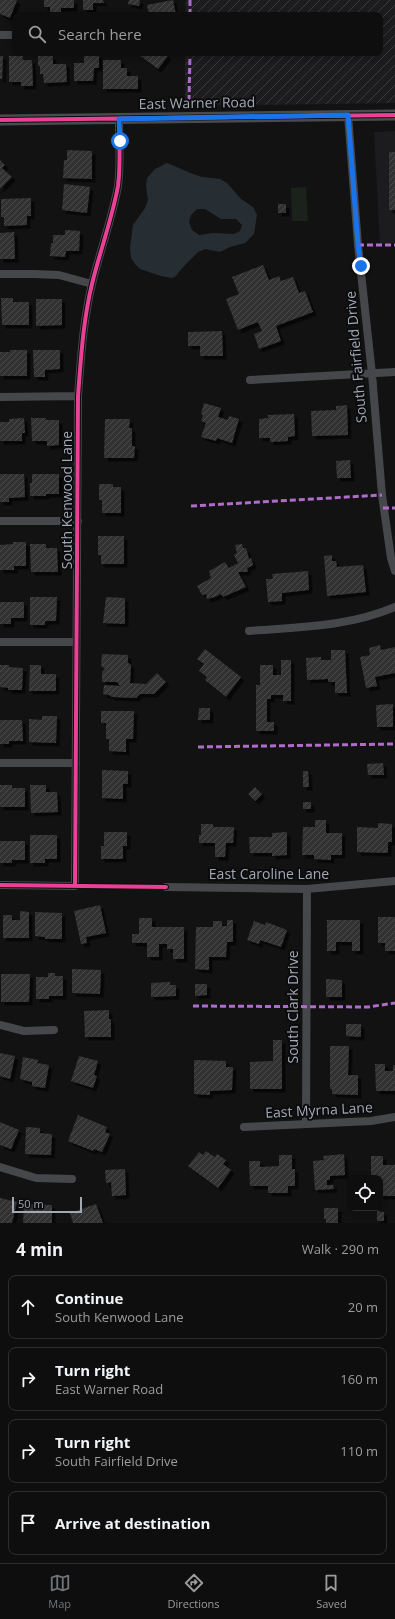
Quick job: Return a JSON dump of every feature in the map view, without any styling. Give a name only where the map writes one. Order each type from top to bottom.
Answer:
[{"type":"main road","name":"East Warner Road","points":[[0,120],[395,115]]},
{"type":"street","points":[[0,35],[12,35]]},
{"type":"street","name":"South Fairfield Drive","points":[[348,115],[358,245],[372,374],[382,502],[391,558],[395,571]]},
{"type":"street","name":"South Kenwood Lane","points":[[0,885],[75,886],[78,396],[83,333],[92,284],[111,218],[118,186],[120,163],[119,119]]},
{"type":"street","points":[[0,274],[59,275],[92,284]]},
{"type":"street","points":[[250,380],[395,372]]},
{"type":"street","points":[[0,397],[78,396]]},
{"type":"street","points":[[0,521],[78,521]]},
{"type":"street","points":[[249,631],[335,624],[384,612],[395,607]]},
{"type":"street","points":[[0,642],[76,642]]},
{"type":"street","points":[[0,763],[76,763]]},
{"type":"street","name":"East Caroline Lane","points":[[166,887],[307,889],[395,881]]},
{"type":"street","name":"South Clark Drive","points":[[306,1124],[307,889]]},
{"type":"street","points":[[0,1025],[24,1031],[54,1030]]},
{"type":"street","name":"East Myrna Lane","points":[[244,1127],[371,1121],[395,1117]]},
{"type":"street","points":[[0,1167],[36,1178],[72,1179]]},
{"type":"shaded area","points":[[186,0],[395,0],[395,103],[185,106],[185,56],[383,56],[383,12],[185,12]]},
{"type":"shaded area","points":[[395,131],[395,243],[380,244],[374,132]]},
{"type":"shaded area","points":[[167,163],[202,177],[220,179],[227,183],[241,199],[253,207],[257,215],[254,234],[245,243],[230,247],[220,252],[205,249],[198,252],[176,276],[172,278],[140,269],[131,258],[130,248],[133,225],[145,208],[148,200],[146,186],[147,178],[155,169]],"holes":[[[197,209],[205,209],[221,219],[236,219],[242,225],[240,231],[234,234],[213,233],[199,235],[192,230],[189,222],[191,215]]]},
{"type":"shaded area","points":[[306,187],[308,221],[292,221],[291,188]]},
{"type":"building","points":[[0,0],[17,0],[10,18],[0,14]]},
{"type":"building","points":[[44,0],[74,0],[74,8],[61,8],[61,12],[50,12],[50,7],[44,7]]},
{"type":"building","points":[[83,0],[103,0],[104,3],[93,3],[93,10],[83,10]]},
{"type":"building","points":[[129,0],[140,0],[139,6],[128,4]]},
{"type":"building","points":[[173,0],[175,12],[148,12],[147,5]]},
{"type":"building","points":[[0,56],[3,56],[2,79],[0,79]]},
{"type":"building","points":[[9,56],[23,56],[23,60],[32,60],[33,86],[21,86],[21,82],[9,82]]},
{"type":"building","points":[[38,56],[53,56],[53,64],[66,64],[67,82],[44,83],[43,74],[40,74],[40,66],[38,66]]},
{"type":"building","points":[[84,56],[99,56],[99,68],[94,68],[93,81],[74,81],[74,63],[84,63]]},
{"type":"building","points":[[141,56],[168,56],[158,69]]},
{"type":"building","points":[[103,60],[121,60],[121,68],[127,68],[127,76],[138,76],[138,89],[103,89]]},
{"type":"building","points":[[67,150],[92,151],[92,179],[63,178],[64,160],[67,160]]},
{"type":"building","points":[[389,152],[395,152],[395,210],[389,210]]},
{"type":"building","points":[[0,160],[5,165],[2,168],[12,177],[0,189]]},
{"type":"building","points":[[64,184],[90,187],[87,213],[62,210]]},
{"type":"building","points":[[31,198],[31,216],[27,216],[27,225],[4,226],[4,217],[1,217],[1,199]]},
{"type":"building","points":[[278,204],[286,204],[286,213],[278,213]]},
{"type":"building","points":[[65,230],[80,231],[79,251],[66,251],[65,257],[50,256],[53,235],[65,235]]},
{"type":"building","points":[[14,232],[15,259],[0,259],[0,233]]},
{"type":"building","points":[[263,265],[269,280],[279,276],[281,281],[293,277],[299,293],[305,291],[313,312],[276,326],[281,341],[259,349],[254,334],[262,331],[258,322],[238,330],[226,299],[239,294],[232,277]]},
{"type":"building","points":[[1,298],[13,298],[13,302],[29,302],[29,325],[2,325]]},
{"type":"building","points":[[36,299],[62,299],[62,325],[36,326]]},
{"type":"building","points":[[222,331],[223,356],[200,356],[200,346],[188,346],[188,332]]},
{"type":"building","points":[[10,350],[27,350],[27,376],[0,376],[0,352],[10,352]]},
{"type":"building","points":[[33,350],[60,350],[60,369],[45,370],[45,377],[34,377]]},
{"type":"building","points":[[204,403],[221,408],[218,417],[228,420],[229,416],[239,419],[232,443],[217,438],[216,441],[201,437],[206,423],[201,421]]},
{"type":"building","points":[[347,405],[348,435],[312,436],[311,411],[336,410],[336,406]]},
{"type":"building","points":[[294,414],[295,436],[288,437],[288,441],[270,442],[270,438],[259,438],[259,419],[268,418],[268,415]]},
{"type":"building","points":[[24,418],[25,433],[22,433],[22,441],[0,441],[0,422],[9,422],[9,419]]},
{"type":"building","points":[[31,418],[59,420],[59,445],[47,446],[47,441],[32,441]]},
{"type":"building","points":[[105,419],[130,419],[129,428],[132,428],[132,446],[135,446],[134,458],[104,458]]},
{"type":"building","points":[[350,460],[351,478],[337,478],[336,461]]},
{"type":"building","points":[[0,474],[24,474],[25,497],[9,498],[9,502],[0,502]]},
{"type":"building","points":[[32,474],[59,474],[59,494],[30,496]]},
{"type":"building","points":[[99,484],[113,484],[113,487],[121,487],[121,513],[102,513],[102,500],[99,500]]},
{"type":"building","points":[[98,536],[124,536],[124,564],[101,564],[101,555],[98,555]]},
{"type":"building","points":[[13,542],[26,542],[26,566],[14,566],[14,570],[0,570],[0,545],[13,544]]},
{"type":"building","points":[[30,544],[46,544],[46,548],[57,548],[58,572],[31,572]]},
{"type":"building","points":[[242,544],[243,548],[246,548],[249,559],[251,558],[253,565],[247,568],[248,572],[238,572],[246,587],[223,597],[221,594],[207,599],[206,594],[202,595],[197,586],[211,578],[209,571],[225,562],[229,568],[238,563],[234,555],[237,553],[235,545]]},
{"type":"building","points":[[332,555],[332,561],[336,561],[337,567],[363,565],[366,592],[327,596],[324,556]]},
{"type":"building","points":[[308,571],[309,590],[282,593],[282,601],[268,602],[266,579],[273,579],[272,574]]},
{"type":"building","points":[[30,597],[57,597],[56,621],[45,621],[45,625],[30,625]]},
{"type":"building","points":[[106,597],[125,598],[125,624],[103,623]]},
{"type":"building","points":[[0,602],[24,602],[24,618],[11,618],[11,624],[0,624]]},
{"type":"building","points":[[380,645],[381,650],[395,647],[395,673],[375,677],[377,686],[366,688],[360,657],[370,655],[369,648]]},
{"type":"building","points":[[205,649],[241,677],[226,697],[205,680],[207,677],[199,671],[204,664],[197,659]]},
{"type":"building","points":[[331,650],[345,650],[347,693],[335,693],[335,682],[328,682],[328,679],[307,680],[306,658],[321,657],[321,660],[331,660]]},
{"type":"building","points":[[102,654],[128,655],[128,663],[131,665],[130,683],[146,684],[157,673],[166,682],[154,694],[140,694],[136,698],[112,697],[103,694],[104,685],[120,686],[117,682],[102,682],[102,672],[105,669],[101,666]]},
{"type":"building","points":[[281,660],[291,660],[291,701],[283,701],[283,695],[271,695],[271,699],[267,699],[267,722],[274,722],[274,731],[256,731],[256,685],[260,685],[260,665],[273,665],[273,675],[281,675]]},
{"type":"building","points":[[0,665],[23,668],[22,690],[8,690],[8,688],[0,687]]},
{"type":"building","points":[[30,665],[41,665],[41,674],[56,674],[56,691],[29,691]]},
{"type":"building","points":[[393,704],[393,727],[377,727],[376,705]]},
{"type":"building","points":[[199,708],[210,708],[210,720],[198,720]]},
{"type":"building","points":[[101,711],[134,711],[133,739],[126,739],[126,752],[109,751],[109,739],[106,739],[106,723],[101,723]]},
{"type":"building","points":[[42,716],[57,716],[56,743],[29,742],[29,719],[42,720]]},
{"type":"building","points":[[0,720],[22,720],[23,741],[9,741],[9,744],[0,744]]},
{"type":"building","points":[[383,763],[384,775],[368,775],[367,764]]},
{"type":"building","points":[[102,770],[128,771],[128,784],[123,784],[123,799],[102,798]]},
{"type":"building","points":[[303,771],[308,771],[309,787],[303,787]]},
{"type":"building","points":[[0,785],[12,785],[12,788],[25,788],[25,807],[0,807]]},
{"type":"building","points":[[30,785],[46,785],[46,792],[57,792],[58,812],[31,813]]},
{"type":"building","points":[[255,787],[262,794],[255,801],[248,794]]},
{"type":"building","points":[[303,802],[311,802],[311,809],[303,809]]},
{"type":"building","points":[[315,820],[326,820],[326,833],[342,833],[342,855],[331,855],[331,860],[314,859],[314,855],[302,855],[303,827],[315,827]]},
{"type":"building","points":[[378,823],[392,824],[392,842],[388,842],[388,853],[357,852],[357,827],[378,828]]},
{"type":"building","points":[[201,824],[213,824],[213,827],[234,827],[233,843],[226,843],[225,857],[215,857],[215,843],[199,843]]},
{"type":"building","points":[[104,832],[127,832],[127,846],[123,846],[123,859],[101,859],[101,846],[104,846]]},
{"type":"building","points":[[287,832],[287,855],[272,856],[272,853],[250,853],[249,837],[272,837],[272,833]]},
{"type":"building","points":[[30,835],[57,835],[57,859],[45,859],[45,863],[30,863]]},
{"type":"building","points":[[0,841],[25,841],[25,860],[12,860],[12,863],[0,863]]},
{"type":"building","points":[[100,905],[106,933],[86,937],[87,943],[81,944],[74,911]]},
{"type":"building","points":[[20,911],[29,912],[29,938],[3,938],[3,915],[12,915],[12,920],[20,920]]},
{"type":"building","points":[[35,912],[62,913],[62,939],[45,939],[45,937],[35,936]]},
{"type":"building","points":[[378,917],[395,917],[395,951],[385,951],[385,943],[378,943]]},
{"type":"building","points":[[139,918],[152,918],[152,927],[184,927],[184,959],[173,959],[173,949],[167,949],[167,944],[159,944],[159,957],[147,957],[147,943],[132,943],[132,934],[139,934]]},
{"type":"building","points":[[227,920],[233,920],[233,942],[227,942],[226,957],[209,957],[209,970],[195,969],[196,927],[213,927],[213,921],[222,921],[222,926],[227,926]]},
{"type":"building","points":[[327,920],[360,920],[360,951],[352,951],[352,942],[336,942],[336,951],[327,951]]},
{"type":"building","points":[[254,921],[265,925],[266,922],[287,930],[281,947],[260,940],[259,944],[247,940]]},
{"type":"building","points":[[72,969],[101,970],[100,994],[72,993]]},
{"type":"building","points":[[48,973],[55,973],[55,976],[63,976],[63,996],[49,996],[49,999],[36,999],[36,977],[48,977]]},
{"type":"building","points":[[1,974],[30,974],[29,1002],[1,1002]]},
{"type":"building","points":[[326,979],[342,980],[342,997],[326,997]]},
{"type":"building","points":[[170,982],[170,985],[176,985],[176,996],[151,997],[151,983]]},
{"type":"building","points":[[195,984],[207,984],[207,995],[195,996]]},
{"type":"building","points":[[109,1010],[109,1019],[111,1019],[111,1037],[85,1037],[84,1011]]},
{"type":"building","points":[[346,1024],[361,1024],[361,1037],[346,1036]]},
{"type":"building","points":[[273,1040],[282,1040],[282,1089],[250,1089],[250,1062],[273,1061]]},
{"type":"building","points":[[330,1046],[349,1046],[348,1075],[358,1075],[358,1095],[332,1094],[332,1089],[330,1089]]},
{"type":"building","points":[[0,1053],[15,1056],[10,1079],[0,1076]]},
{"type":"building","points":[[79,1056],[98,1061],[94,1075],[97,1076],[93,1088],[71,1081]]},
{"type":"building","points":[[23,1057],[38,1060],[37,1063],[49,1065],[45,1088],[32,1086],[32,1082],[20,1079]]},
{"type":"building","points":[[194,1060],[226,1061],[226,1067],[233,1067],[232,1090],[210,1091],[210,1095],[194,1094]]},
{"type":"building","points":[[375,1064],[385,1064],[385,1071],[393,1071],[393,1065],[395,1065],[395,1091],[376,1091]]},
{"type":"building","points":[[78,1115],[107,1127],[105,1132],[110,1134],[102,1152],[94,1149],[93,1151],[68,1141]]},
{"type":"building","points":[[0,1122],[19,1130],[11,1149],[0,1145]]},
{"type":"building","points":[[26,1127],[40,1128],[40,1133],[52,1134],[51,1155],[25,1154]]},
{"type":"building","points":[[206,1151],[215,1157],[217,1154],[226,1160],[223,1164],[231,1170],[218,1188],[188,1166],[199,1152],[203,1155]]},
{"type":"building","points":[[344,1154],[345,1175],[330,1176],[330,1180],[327,1180],[327,1185],[333,1185],[334,1189],[315,1190],[313,1161],[324,1160],[323,1156]]},
{"type":"building","points":[[279,1155],[292,1155],[292,1169],[295,1169],[295,1186],[288,1186],[288,1193],[268,1193],[268,1186],[250,1186],[249,1161],[260,1161],[260,1167],[279,1166]]},
{"type":"building","points":[[371,1156],[383,1156],[383,1165],[395,1165],[395,1196],[383,1196],[383,1175],[371,1175]]},
{"type":"building","points":[[125,1169],[126,1195],[112,1196],[111,1182],[106,1183],[105,1170]]},
{"type":"building","points":[[0,1198],[17,1202],[12,1223],[0,1223]]},
{"type":"building","points":[[24,1204],[52,1205],[52,1223],[23,1223]]},
{"type":"building","points":[[96,1204],[103,1223],[73,1223],[70,1213]]},
{"type":"building","points":[[324,1208],[338,1208],[338,1223],[326,1223],[326,1219],[324,1219]]},
{"type":"building","points":[[377,1211],[384,1212],[384,1221],[377,1221]]},
{"type":"marked path","points":[[190,0],[190,12]]},
{"type":"marked path","points":[[189,101],[190,56]]},
{"type":"marked path","points":[[358,245],[395,245]]},
{"type":"marked path","points":[[191,506],[382,495]]},
{"type":"marked path","points":[[383,508],[395,508]]},
{"type":"marked path","points":[[198,747],[395,744]]},
{"type":"marked path","points":[[193,1006],[368,1007],[395,1003]]},
{"type":"cycle path","points":[[0,120],[395,115]]},
{"type":"cycle path","points":[[75,886],[78,396],[86,312],[95,272],[113,211],[118,186],[120,161],[119,119]]},
{"type":"cycle path","points":[[0,885],[166,887]]},
{"type":"route","points":[[120,141],[119,119],[348,115],[361,266]]}]
